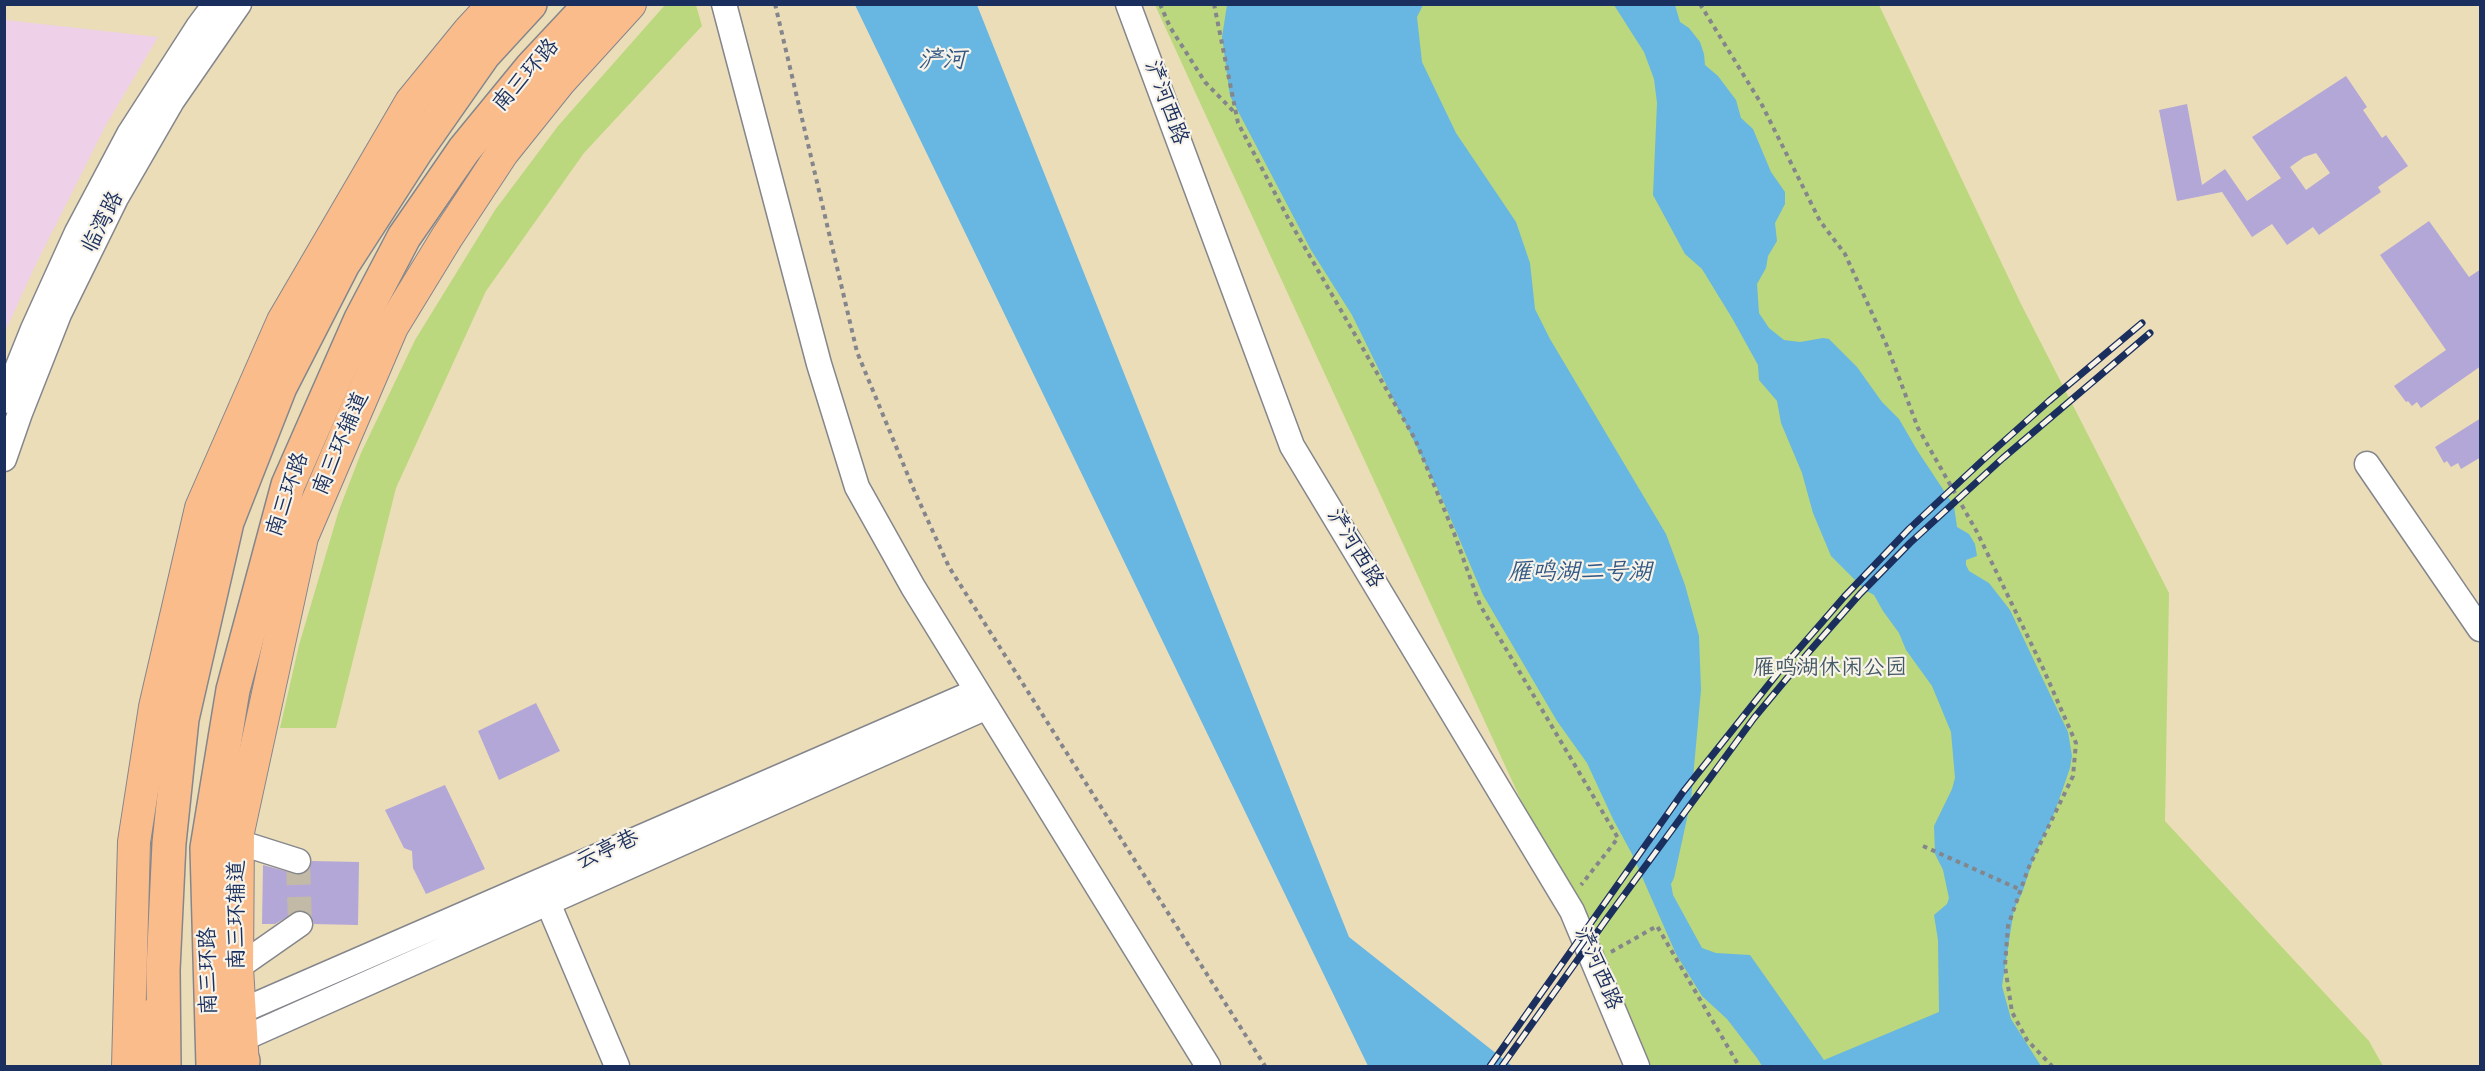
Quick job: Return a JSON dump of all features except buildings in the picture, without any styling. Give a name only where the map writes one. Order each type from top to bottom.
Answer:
[{"type":"highway","name":"南三环路","points":[[164,1066],[163,970],[169,843],[182,718],[227,522],[280,387],[343,264],[416,151],[484,54],[530,4]]},
{"type":"highway","name":"南三环路","points":[[237,1052],[228,840],[233,690],[288,486],[361,318],[404,237],[464,150],[532,67],[591,4]]},
{"type":"highway","points":[[138,1066],[163,970]]},
{"type":"main road","points":[[128,1066],[134,842],[155,707],[201,508],[283,321],[411,102],[494,4]]},
{"type":"main road","name":"南三环辅道","points":[[237,1052],[237,968],[228,840],[302,537],[392,327],[447,237],[503,152],[560,81],[630,4]]},
{"type":"street","name":"临湾路","points":[[4,402],[33,328],[77,232],[129,134],[215,4]]},
{"type":"street","name":"临湾路","points":[[4,459],[59,314],[116,198],[172,101],[239,4]]},
{"type":"street","points":[[724,4],[819,364],[857,487],[913,587],[1208,1066]]},
{"type":"street","name":"浐河西路","points":[[1128,4],[1292,446],[1567,902],[1637,1066]]},
{"type":"street","points":[[2367,464],[2481,629]]},
{"type":"street","points":[[237,1052],[982,699]]},
{"type":"street","name":"云亭巷","points":[[237,1052],[982,699]]},
{"type":"street","points":[[228,840],[298,861]]},
{"type":"street","points":[[548,903],[617,1066]]},
{"type":"street","points":[[237,968],[300,924]]},
{"type":"path","points":[[775,4],[856,352],[949,567],[1265,1066]]},
{"type":"path","points":[[1160,4],[1170,27],[1205,82],[1236,115]]},
{"type":"path","points":[[1214,4],[1238,123],[1289,220],[1415,439],[1454,533],[1480,605],[1618,838],[1567,902]]},
{"type":"path","points":[[1700,4],[1762,105],[1820,221],[1845,254],[1887,346],[1918,428],[1977,532],[2042,666],[2076,743],[2073,776],[2028,869],[2008,926],[2005,966],[2012,1012],[2027,1040],[2052,1066]]},
{"type":"path","points":[[1923,846],[2021,890]]},
{"type":"path","points":[[1593,962],[1657,926],[1739,1066]]},
{"type":"shaded area","points":[[5,20],[158,37],[106,125],[36,264],[5,332]]},
{"type":"green space","points":[[665,5],[696,5],[702,26],[584,153],[486,291],[396,488],[336,728],[280,728],[299,645],[339,510],[361,453],[415,340],[495,210],[558,126]]},
{"type":"green space","name":"雁鸣湖休闲公园","points":[[1155,5],[1879,5],[2021,304],[2169,593],[2165,821],[2369,1041],[2383,1066],[1638,1066],[1572,911]]},
{"type":"water","name":"浐河","points":[[855,5],[977,5],[1349,937],[1512,1066],[1368,1066]]},
{"type":"water","name":"雁鸣湖二号湖","points":[[1227,5],[1423,5],[1417,17],[1422,62],[1456,133],[1516,222],[1530,263],[1535,309],[1550,339],[1666,534],[1685,585],[1699,636],[1701,690],[1691,800],[1671,884],[1673,895],[1702,948],[1716,953],[1750,955],[1824,1060],[1939,1012],[1938,940],[1934,915],[1947,904],[1949,898],[1943,870],[1935,854],[1934,826],[1955,778],[1951,732],[1932,686],[1906,650],[1899,633],[1874,595],[1865,590],[1831,556],[1813,513],[1802,473],[1781,423],[1777,401],[1759,380],[1758,365],[1732,318],[1702,269],[1685,254],[1653,195],[1657,103],[1654,79],[1644,52],[1614,5],[1675,5],[1680,22],[1689,28],[1700,42],[1705,65],[1718,76],[1736,100],[1741,118],[1753,129],[1771,172],[1785,192],[1785,204],[1775,223],[1777,241],[1768,256],[1766,268],[1757,284],[1759,313],[1769,328],[1784,340],[1800,342],[1829,339],[1857,367],[1882,402],[1899,419],[1954,506],[1957,527],[1969,534],[1975,544],[1977,556],[1966,560],[1969,571],[1989,583],[2010,610],[2068,732],[2072,756],[2070,768],[2054,814],[2035,854],[2014,909],[2002,986],[2011,1019],[2041,1066],[1762,1066],[1727,1019],[1702,996],[1676,954],[1632,854],[1587,763],[1557,721],[1483,595],[1441,496],[1352,315],[1311,250],[1230,96],[1222,37]]},
{"type":"tunnel","points":[[298,861],[300,924]]},
{"type":"railway","points":[[1490,1066],[1683,792],[1777,674],[1844,597],[1909,529],[1984,459],[2142,323]]},
{"type":"railway","points":[[1502,1066],[1754,718],[1860,594],[1910,543],[2003,458],[2150,333]]}]
